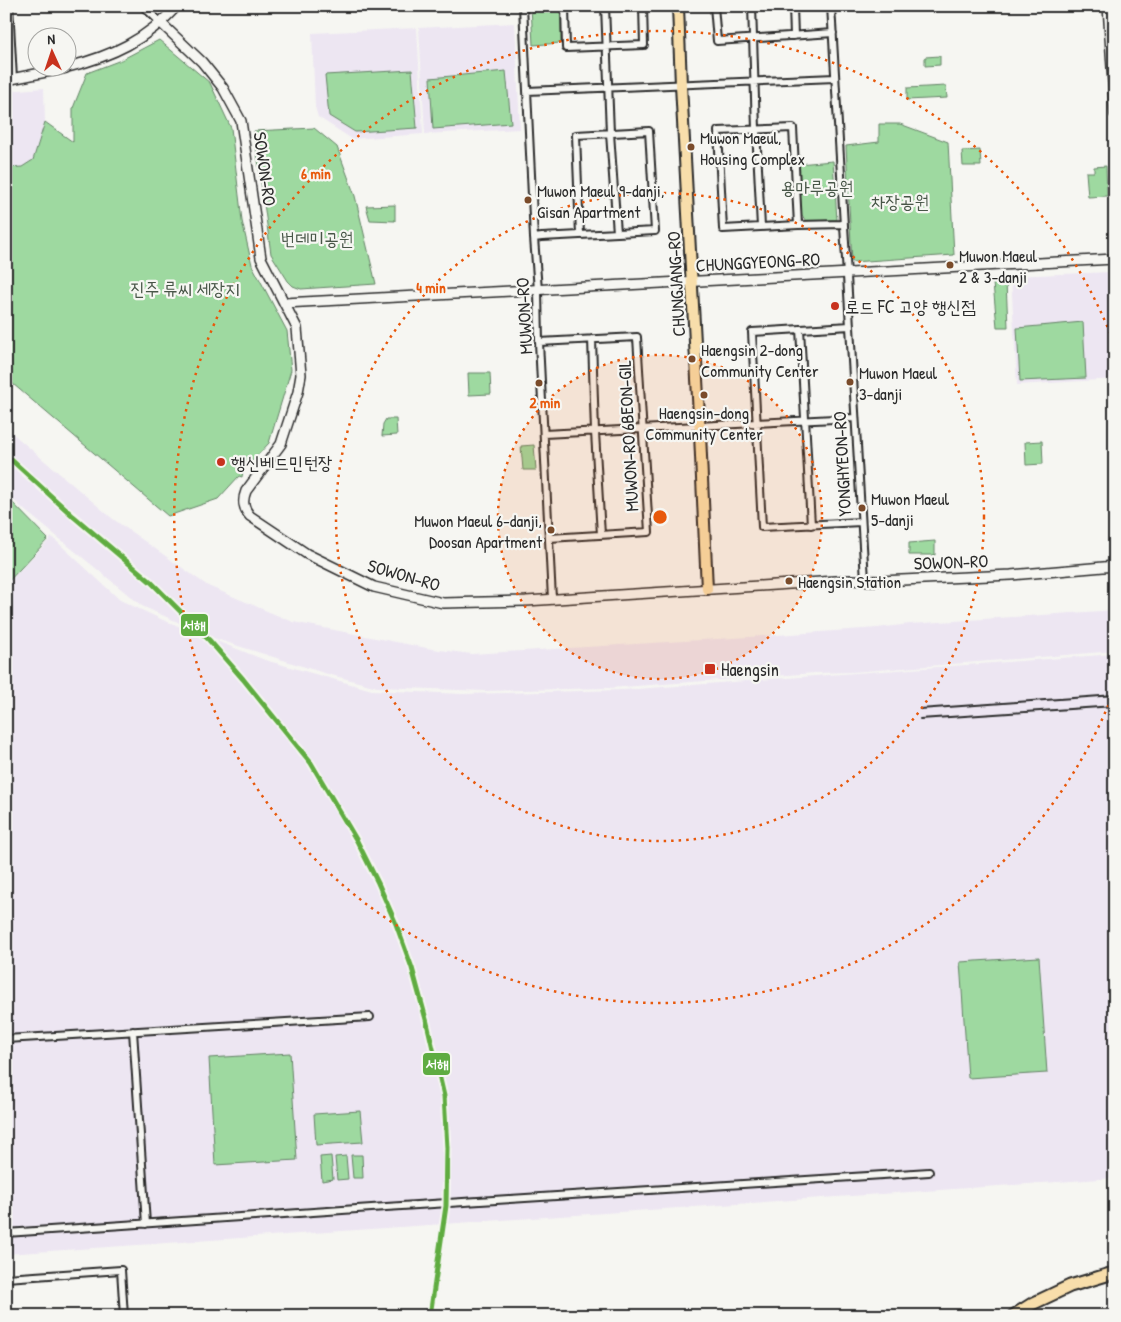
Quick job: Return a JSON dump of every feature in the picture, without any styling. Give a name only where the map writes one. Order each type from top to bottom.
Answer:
[{"type":"highway","points":[[1013,1316],[1032,1304],[1070,1286],[1115,1273]]},
{"type":"highway","points":[[1022,1316],[1054,1297],[1080,1286],[1115,1278]]},
{"type":"main road","points":[[78,64],[115,52],[153,30],[177,6]]},
{"type":"main road","name":"CHUNGJANG-RO","points":[[678,6],[707,589]]},
{"type":"main road","points":[[1108,6],[1115,114]]},
{"type":"main road","name":"SOWON-RO","points":[[161,23],[202,62],[223,88],[241,121],[261,258],[297,328],[301,375],[298,392],[281,444],[246,491],[243,505],[250,516],[307,554],[374,587],[443,603],[552,599],[851,580],[880,581],[1011,575],[1115,566]]},
{"type":"main road","points":[[10,79],[28,75]]},
{"type":"main road","name":"CHUNGGYEONG-RO","points":[[284,303],[1115,259]]},
{"type":"street","points":[[9,6],[8,44],[10,79]]},
{"type":"street","points":[[144,6],[161,23]]},
{"type":"street","name":"MUWON-RO","points":[[523,6],[552,599]]},
{"type":"street","points":[[565,6],[566,48],[644,45],[643,6]]},
{"type":"street","points":[[605,6],[610,133],[617,233]]},
{"type":"street","points":[[714,6],[716,41],[832,33]]},
{"type":"street","points":[[752,6],[761,227]]},
{"type":"street","points":[[793,6],[794,36]]},
{"type":"street","name":"YONGHYEON-RO","points":[[831,6],[865,580]]},
{"type":"street","points":[[527,91],[835,78]]},
{"type":"street","points":[[798,225],[793,128],[718,131],[723,228],[844,224]]},
{"type":"street","points":[[534,238],[655,231],[649,131],[576,135],[580,235]]},
{"type":"street","points":[[850,326],[752,332],[762,527],[861,522]]},
{"type":"street","points":[[800,329],[811,525]]},
{"type":"street","name":"MUWON-RO 6BEON-GIL","points":[[539,342],[637,337],[649,532],[548,538]]},
{"type":"street","points":[[592,339],[601,535]]},
{"type":"street","points":[[544,434],[854,418]]},
{"type":"street","points":[[6,1038],[370,1017]]},
{"type":"street","points":[[133,1031],[146,1224]]},
{"type":"street","points":[[6,1233],[929,1172]]},
{"type":"street","points":[[6,1278],[121,1270],[124,1316]]},
{"type":"shaded area","points":[[515,23],[520,129],[425,134],[419,28]]},
{"type":"shaded area","points":[[417,28],[423,134],[352,139],[318,117],[315,107],[312,33]]},
{"type":"shaded area","points":[[44,88],[45,122],[33,160],[22,167],[6,168],[6,91]]},
{"type":"shaded area","points":[[1111,272],[1115,379],[1017,385],[1011,276]]},
{"type":"shaded area","points":[[6,428],[113,519],[208,586],[293,622],[432,649],[472,654],[750,637],[1115,610],[1115,651],[853,672],[609,688],[485,691],[377,687],[324,673],[213,638],[142,606],[6,493]]},
{"type":"shaded area","points":[[52,537],[120,600],[163,620],[265,660],[372,690],[462,694],[623,690],[1115,654],[1115,1178],[6,1254],[6,585]]},
{"type":"green space","points":[[531,6],[561,6],[561,43],[533,45]]},
{"type":"green space","name":"진주 류씨 세장지","points":[[159,40],[210,83],[231,128],[242,221],[252,265],[287,331],[291,370],[269,443],[243,471],[242,477],[239,476],[218,499],[168,516],[6,378],[6,168],[22,167],[33,160],[45,122],[73,142],[73,108],[87,73],[121,60]]},
{"type":"green space","points":[[940,56],[940,65],[925,66],[925,57]]},
{"type":"green space","points":[[412,70],[417,128],[355,132],[329,116],[325,75]]},
{"type":"green space","points":[[506,71],[511,123],[433,129],[430,78]]},
{"type":"green space","points":[[946,86],[947,98],[907,100],[907,88]]},
{"type":"green space","name":"차장공원","points":[[879,124],[900,124],[948,142],[954,255],[852,262],[846,146],[879,142]]},
{"type":"green space","name":"번데미공원","points":[[314,128],[337,147],[355,196],[376,284],[301,289],[293,286],[288,281],[271,254],[254,131]]},
{"type":"green space","points":[[980,150],[981,166],[963,166],[962,151]]},
{"type":"green space","name":"용마루공원","points":[[833,161],[837,220],[806,221],[799,211],[798,164]]},
{"type":"green space","points":[[1106,166],[1107,196],[1088,197],[1086,172],[1094,172],[1094,167]]},
{"type":"green space","points":[[395,205],[395,221],[370,220],[366,206]]},
{"type":"green space","points":[[1006,282],[1008,327],[997,327],[993,283]]},
{"type":"green space","points":[[1083,322],[1086,378],[1020,381],[1017,328]]},
{"type":"green space","points":[[468,373],[490,373],[491,394],[469,395]]},
{"type":"green space","points":[[386,419],[396,419],[397,435],[382,436],[383,424]]},
{"type":"green space","points":[[1042,441],[1043,464],[1026,465],[1025,442]]},
{"type":"green space","points":[[534,445],[536,470],[523,470],[521,446]]},
{"type":"green space","points":[[6,496],[48,539],[6,584]]},
{"type":"green space","points":[[935,541],[935,555],[909,555],[909,543]]},
{"type":"green space","points":[[1039,957],[1047,1073],[968,1078],[960,962]]},
{"type":"green space","points":[[290,1053],[297,1160],[215,1165],[209,1058]]},
{"type":"green space","points":[[360,1111],[363,1142],[316,1145],[314,1114]]},
{"type":"green space","points":[[351,1155],[362,1155],[363,1178],[353,1178]]},
{"type":"green space","points":[[331,1156],[333,1179],[322,1181],[320,1157]]},
{"type":"green space","points":[[346,1156],[348,1179],[337,1180],[335,1157]]},
{"type":"railway","points":[[920,709],[1115,695]]},
{"type":"railway","points":[[920,719],[1115,706]]},
{"type":"transit line","name":"서해","points":[[6,455],[73,516],[151,582],[209,640],[243,679],[311,763],[357,841],[378,883],[412,968],[444,1096],[447,1148],[446,1206],[430,1316]]},
{"type":"place","name":"Muwon Maeul, Housing Complex","points":[[691,147]]},
{"type":"place","name":"Muwon Maeul 9-danji, Gisan Apartment","points":[[528,200]]},
{"type":"place","name":"Muwon Maeul 2 & 3-danji","points":[[950,265]]},
{"type":"place","name":"로드 FC 고양 행신점","points":[[835,306]]},
{"type":"place","name":"Haengsin 2-dong Community Center","points":[[692,359]]},
{"type":"place","name":"Muwon Maeul 3-danji","points":[[850,382]]},
{"type":"place","name":"Haengsin-dong Community Center","points":[[704,395]]},
{"type":"place","name":"행신베드민턴장","points":[[221,462]]},
{"type":"place","name":"Muwon Maeul 5-danji","points":[[862,508]]},
{"type":"place","name":"Muwon Maeul 6-danji, Doosan Apartment","points":[[551,530]]},
{"type":"place","name":"Haengsin Station","points":[[789,581]]},
{"type":"place","name":"Haengsin","points":[[710,669]]}]
